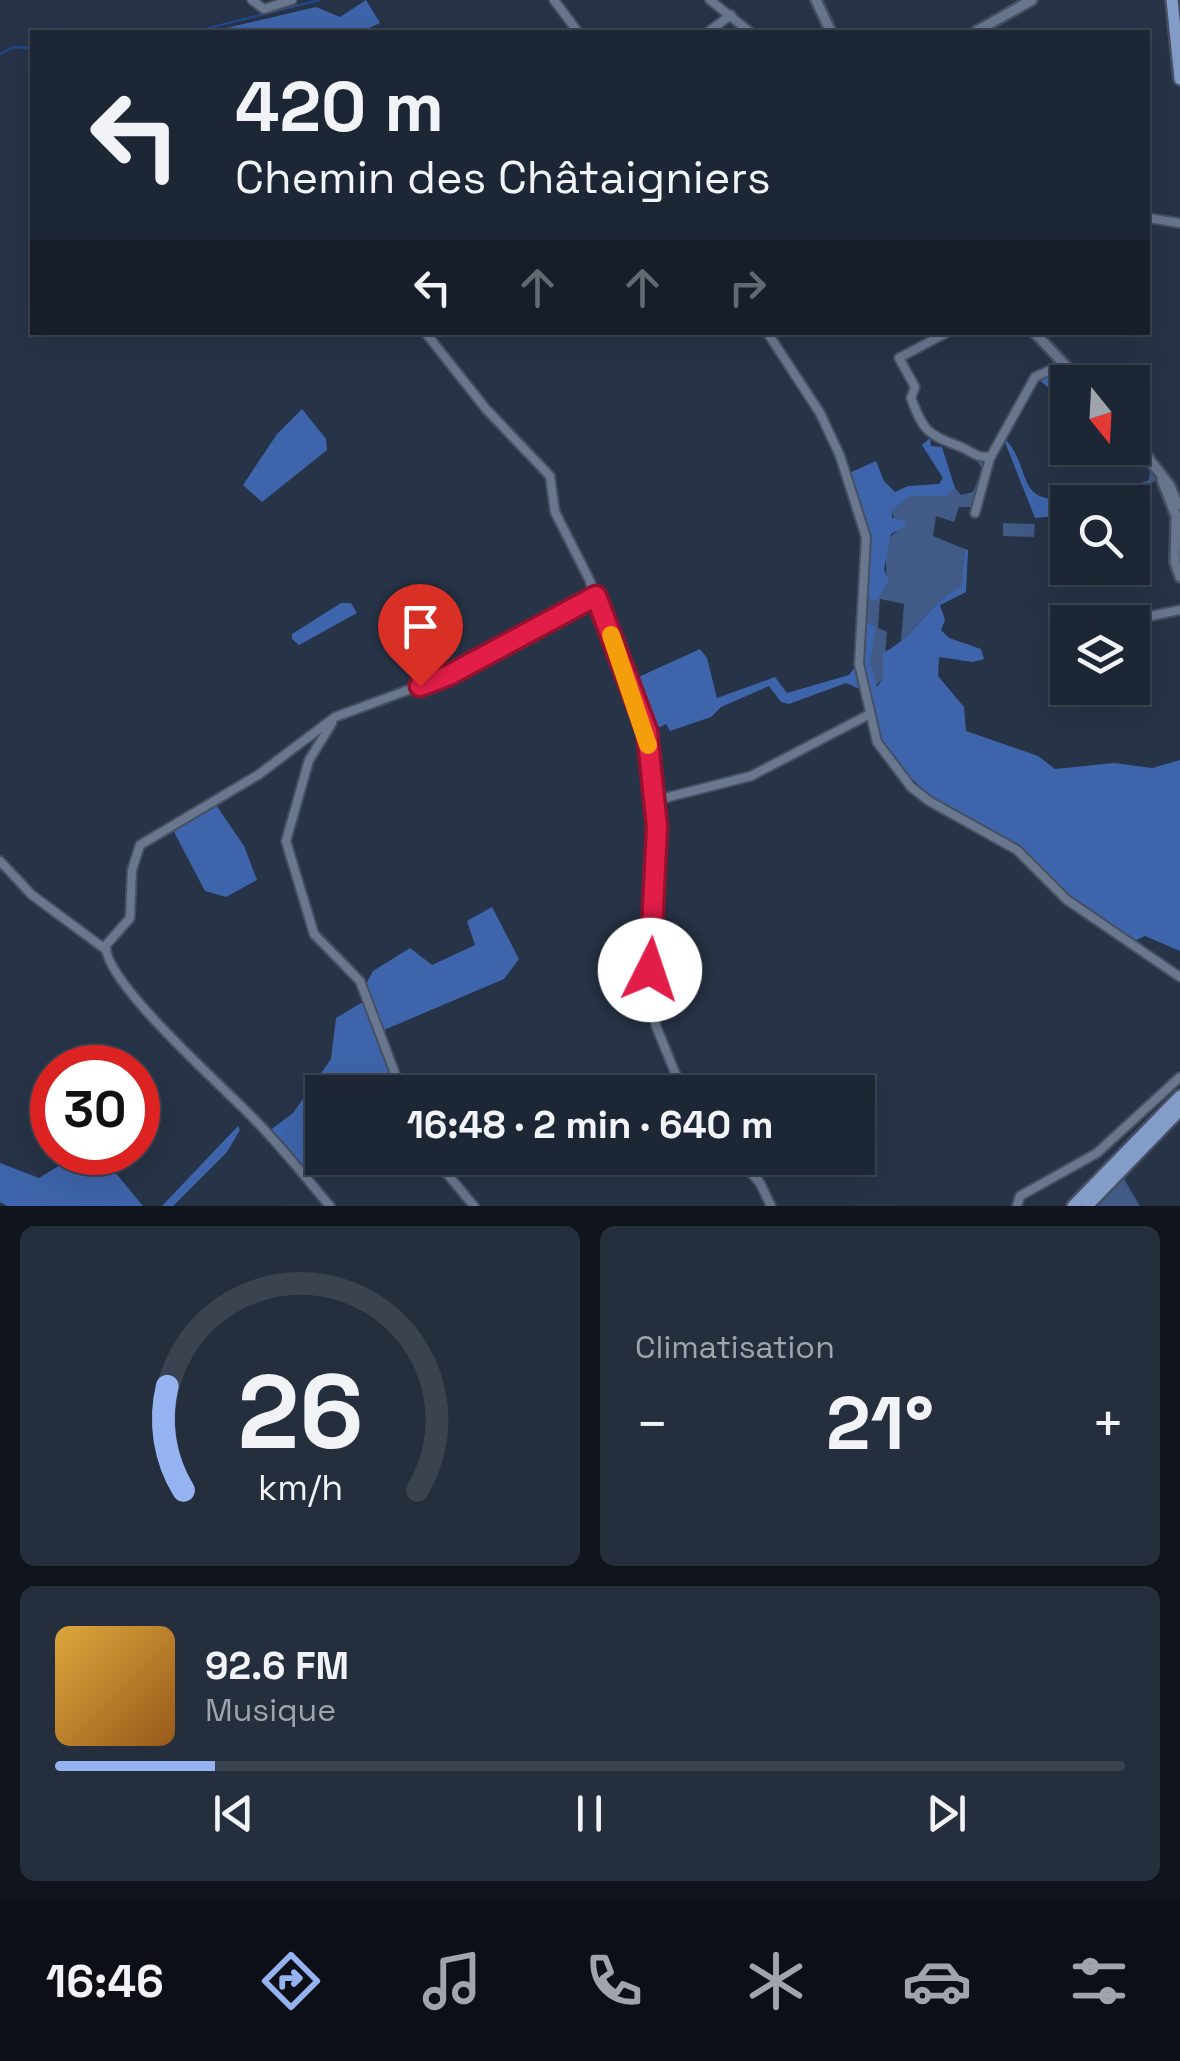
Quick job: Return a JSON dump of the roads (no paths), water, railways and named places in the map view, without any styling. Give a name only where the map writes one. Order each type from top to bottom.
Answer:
[{"type":"main road","points":[[1172,0],[1180,79]]},
{"type":"main road","points":[[1174,32],[1180,12]]},
{"type":"main road","points":[[1073,1206],[1180,1096]]},
{"type":"main road","points":[[1087,1206],[1180,1110]]},
{"type":"street","points":[[252,0],[264,10],[292,0]]},
{"type":"street","points":[[554,0],[576,30]]},
{"type":"street","points":[[710,0],[748,30]]},
{"type":"street","points":[[816,0],[830,30]]},
{"type":"street","points":[[979,30],[1032,0]]},
{"type":"street","points":[[989,30],[1041,0]]},
{"type":"street","points":[[711,30],[731,15]]},
{"type":"street","points":[[1150,218],[1180,223]]},
{"type":"street","points":[[428,335],[486,410],[548,471],[554,486],[554,512],[596,596],[647,731],[657,827],[650,991],[656,1026],[676,1075]]},
{"type":"street","points":[[769,335],[820,414],[840,456],[866,537],[858,664],[877,742],[917,791],[1018,850],[1067,900],[1180,977]]},
{"type":"street","points":[[942,335],[900,358],[915,386],[911,398],[926,430],[937,441],[980,458],[991,456]]},
{"type":"street","points":[[975,512],[991,456],[1035,378],[1064,364],[1037,335]]},
{"type":"street","points":[[1150,458],[1158,468],[1177,518],[1175,562],[1180,577]]},
{"type":"street","points":[[105,949],[130,918],[132,870],[140,844],[258,775],[335,717],[449,675],[596,596]]},
{"type":"street","points":[[1150,616],[1180,610]]},
{"type":"street","points":[[653,801],[750,776],[870,714]]},
{"type":"street","points":[[335,717],[309,760],[286,841],[314,934],[360,981],[396,1075]]},
{"type":"street","points":[[0,860],[32,894],[105,949],[150,1017],[188,1052],[330,1206]]},
{"type":"street","points":[[1017,1206],[1020,1196],[1097,1154],[1180,1077]]},
{"type":"street","points":[[448,1175],[474,1206]]},
{"type":"street","points":[[753,1175],[771,1206]]},
{"type":"waterway","points":[[201,30],[319,0]]},
{"type":"waterway","points":[[0,54],[14,47],[30,48]]}]
